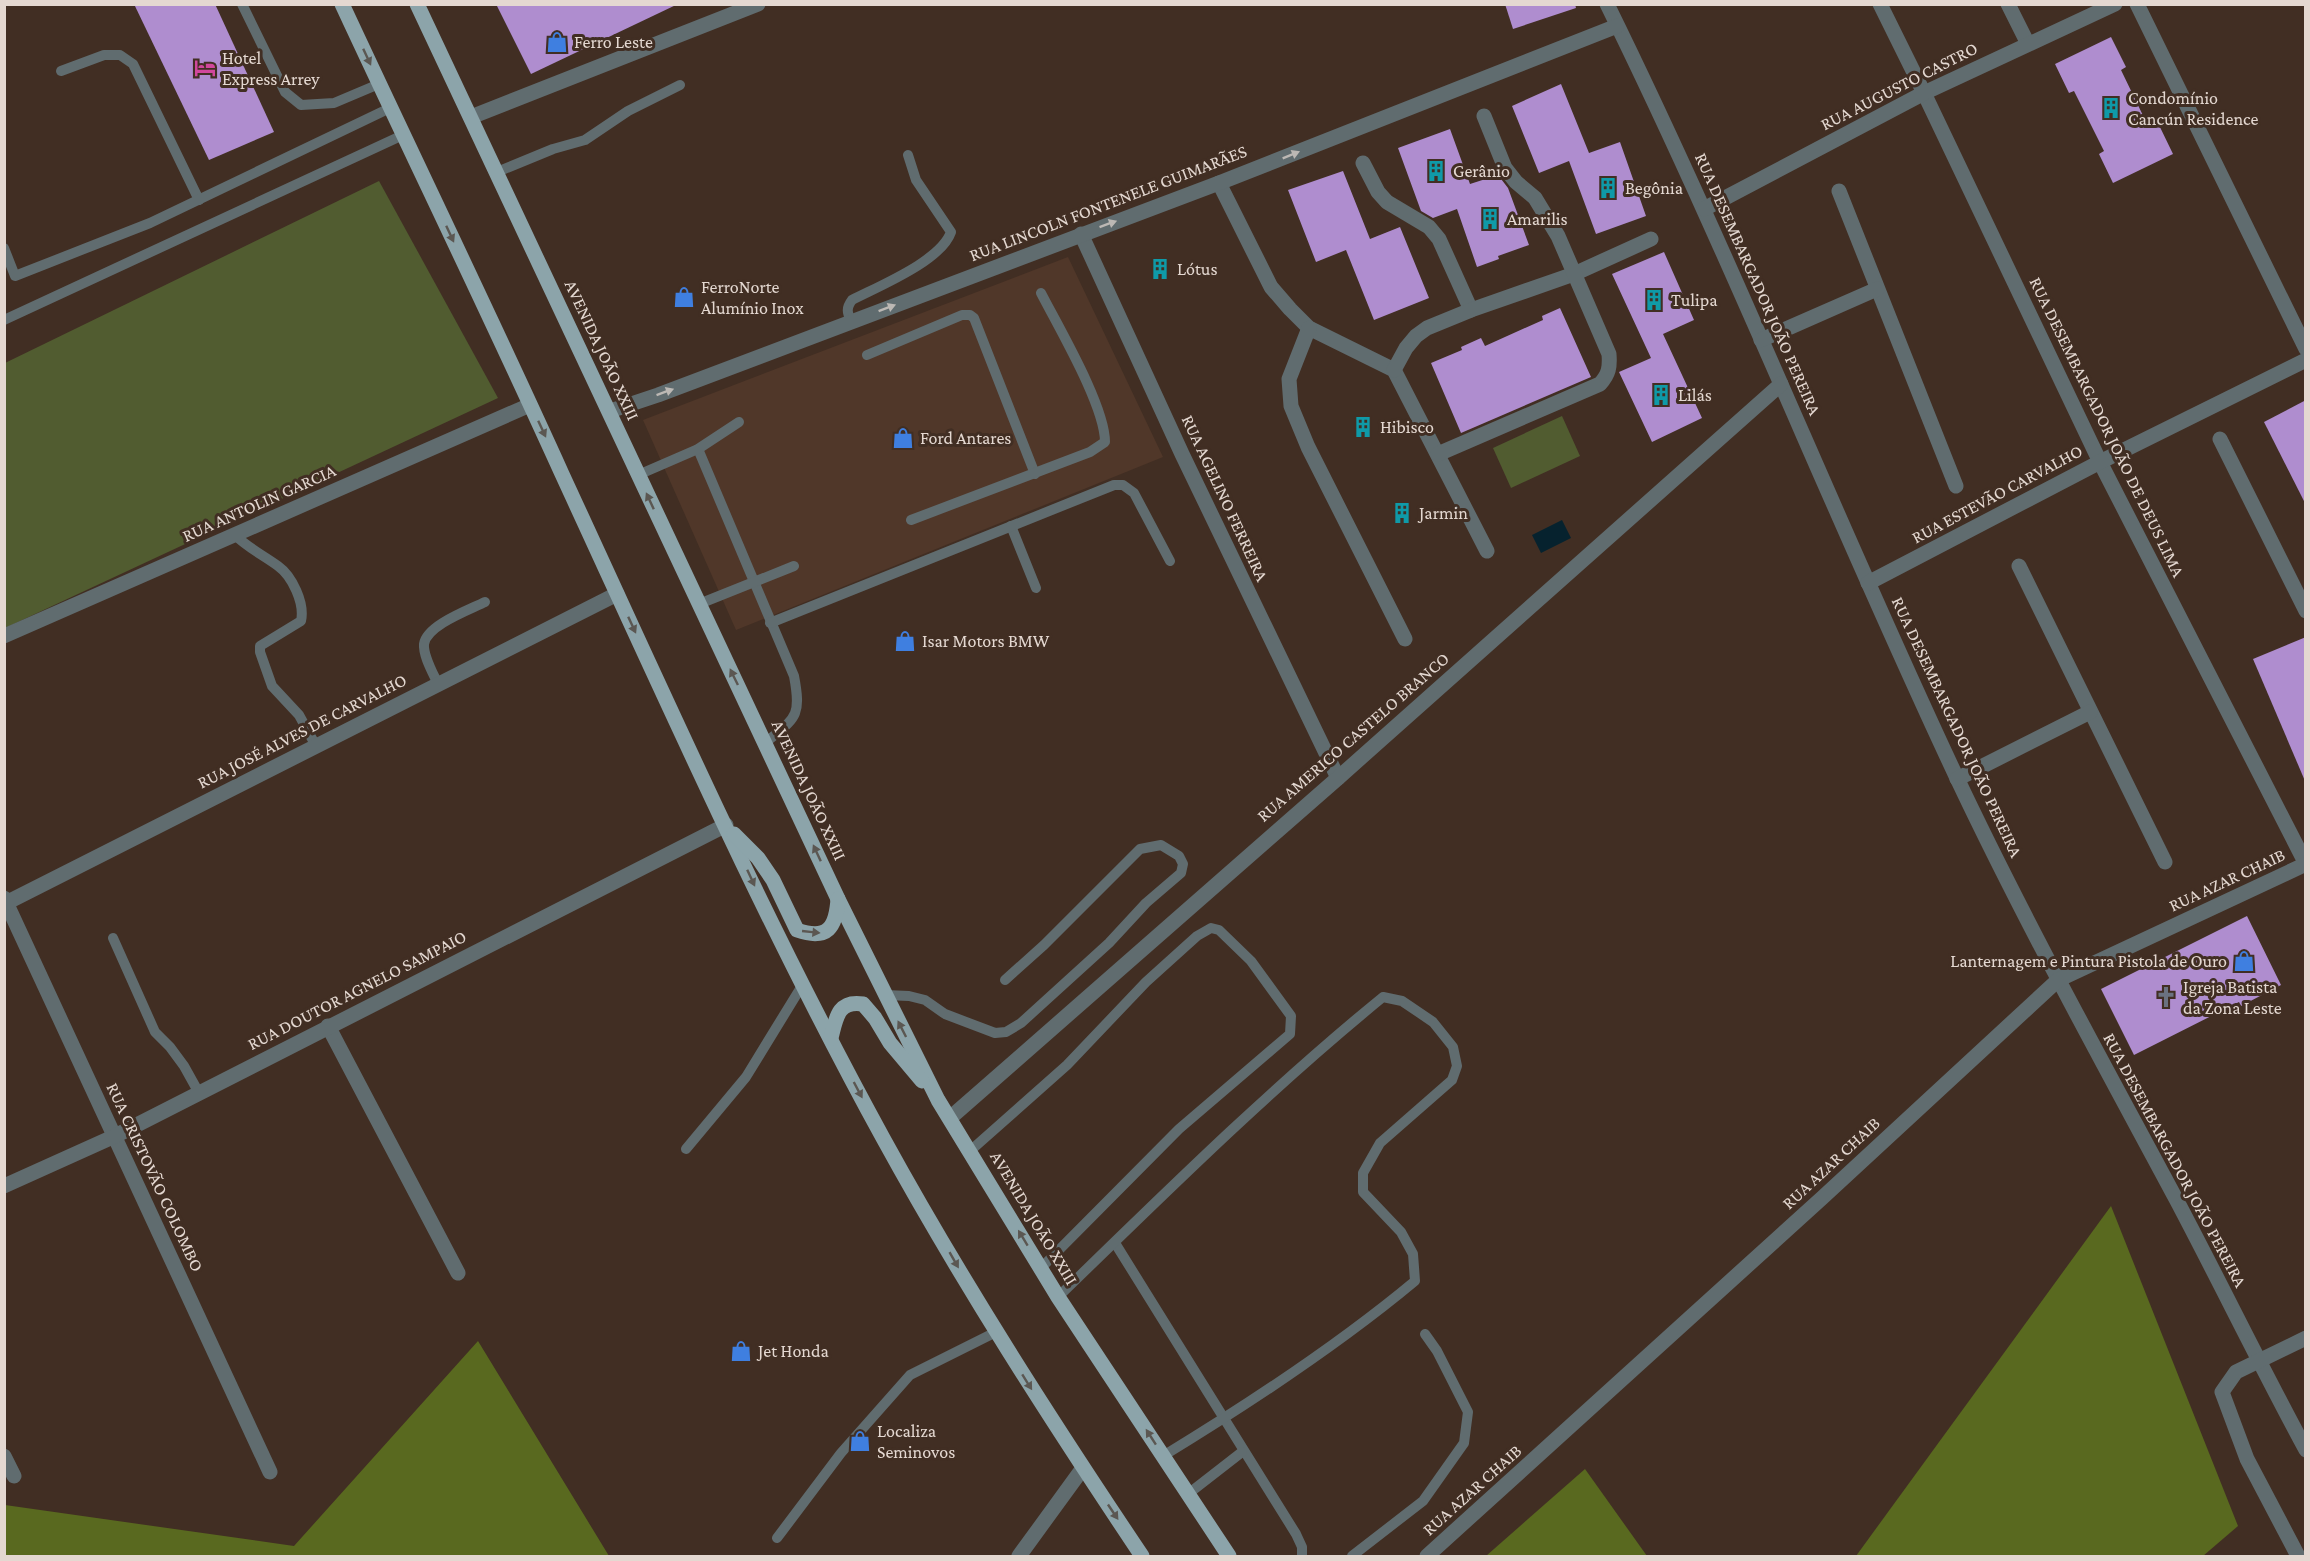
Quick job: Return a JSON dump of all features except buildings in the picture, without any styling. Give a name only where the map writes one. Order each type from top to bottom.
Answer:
[{"type":"main road","points":[[342,4],[617,594],[803,984],[884,1139],[996,1332],[1142,1557]]},
{"type":"main road","name":"AVENIDA JOÃO XXIII","points":[[417,4],[838,898],[938,1100],[1059,1297],[1229,1557]]},
{"type":"main road","points":[[726,825],[758,858],[773,880],[797,930],[809,934],[822,933],[831,928],[837,915],[838,898]]},
{"type":"main road","points":[[831,1038],[836,1017],[842,1008],[852,1002],[863,1004],[875,1018],[890,1043],[938,1100]]},
{"type":"street","points":[[471,117],[758,4]]},
{"type":"street","name":"RUA DESEMBARGADOR JOÃO PEREIRA","points":[[1607,4],[1704,209],[1958,779],[2058,980],[2306,1450]]},
{"type":"street","name":"RUA DESEMBARGADOR JOÃO DE DEUS LIMA","points":[[1880,4],[2100,462],[2306,864]]},
{"type":"street","points":[[2008,4],[2028,44]]},
{"type":"street","name":"RUA AUGUSTO CASTRO","points":[[1704,209],[1924,93],[2115,4]]},
{"type":"street","points":[[2137,4],[2306,349]]},
{"type":"street","name":"RUA LINCOLN FONTENELE GUIMARÃES","points":[[610,411],[658,395],[1219,183],[1617,26]]},
{"type":"street","points":[[1438,454],[1600,384],[1610,367],[1609,354],[1545,212],[1535,198],[1516,182],[1505,168],[1484,116]]},
{"type":"street","points":[[1364,163],[1378,192],[1387,202],[1429,227],[1439,238],[1449,256],[1471,310]]},
{"type":"street","points":[[1219,183],[1271,287],[1309,328],[1394,370],[1488,551]]},
{"type":"street","points":[[1839,191],[1956,486]]},
{"type":"street","name":"RUA AGELINO FERREIRA","points":[[1081,234],[1182,454],[1338,778]]},
{"type":"street","points":[[1394,370],[1406,348],[1427,328],[1574,274],[1651,239]]},
{"type":"street","points":[[1761,340],[1877,289]]},
{"type":"street","points":[[1309,328],[1289,379],[1291,406],[1308,447],[1405,639]]},
{"type":"street","name":"RUA ESTEVÃO CARVALHO","points":[[1869,583],[2100,462],[2306,360]]},
{"type":"street","name":"RUA AMERICO CASTELO BRANCO","points":[[950,1118],[1338,778],[1781,384]]},
{"type":"street","name":"RUA ANTOLIN GARCIA","points":[[4,636],[530,405]]},
{"type":"street","points":[[2220,439],[2304,604]]},
{"type":"street","points":[[2019,566],[2165,862]]},
{"type":"street","name":"RUA JOSÉ ALVES DE CARVALHO","points":[[5,902],[617,594]]},
{"type":"street","points":[[1958,779],[2090,712]]},
{"type":"street","name":"RUA DOUTOR AGNELO SAMPAIO","points":[[4,1186],[115,1136],[726,825]]},
{"type":"street","name":"RUA AZAR CHAIB","points":[[1426,1557],[1788,1230],[2058,980],[2306,864]]},
{"type":"street","name":"RUA CRISTOVÃO COLOMBO","points":[[5,902],[270,1472]]},
{"type":"street","points":[[328,1026],[458,1273]]},
{"type":"street","points":[[2298,1557],[2247,1459],[2222,1392],[2236,1372],[2306,1338]]},
{"type":"street","points":[[4,1456],[14,1476]]},
{"type":"street","points":[[1019,1557],[1083,1468]]},
{"type":"lane","points":[[242,4],[285,92],[301,105],[334,103],[379,84]]},
{"type":"lane","points":[[61,71],[104,56],[120,55],[132,64],[200,200]]},
{"type":"lane","points":[[497,172],[553,149],[585,140],[628,111],[680,85]]},
{"type":"lane","points":[[4,281],[150,223],[390,108]]},
{"type":"lane","points":[[4,320],[403,135]]},
{"type":"lane","points":[[851,321],[847,312],[852,300],[928,258],[948,242],[951,232],[916,180],[908,155]]},
{"type":"lane","points":[[4,248],[15,276]]},
{"type":"lane","points":[[911,520],[1090,452],[1105,442],[1102,421],[1041,293]]},
{"type":"lane","points":[[867,355],[962,315],[970,315],[974,318],[1035,474]]},
{"type":"lane","points":[[638,476],[698,449],[739,422]]},
{"type":"lane","points":[[698,449],[794,676],[798,709],[790,723],[765,743]]},
{"type":"lane","points":[[771,623],[1114,484],[1123,485],[1134,493],[1170,561]]},
{"type":"lane","points":[[1011,525],[1036,588]]},
{"type":"lane","points":[[235,535],[246,546],[280,567],[298,593],[302,606],[301,621],[266,640],[260,646],[260,652],[272,686],[299,715],[316,746]]},
{"type":"lane","points":[[699,604],[794,566]]},
{"type":"lane","points":[[438,684],[424,645],[428,636],[444,622],[485,602]]},
{"type":"lane","points":[[885,994],[925,1000],[945,1014],[977,1027],[994,1033],[1006,1032],[1021,1023],[1092,959],[1146,903],[1181,873],[1183,864],[1179,856],[1161,845],[1140,849],[1044,945],[1005,980]]},
{"type":"lane","points":[[970,1151],[1067,1065],[1146,982],[1197,936],[1211,928],[1219,930],[1251,961],[1291,1016],[1290,1034],[1179,1129],[1041,1268]]},
{"type":"lane","points":[[113,938],[155,1032],[170,1047],[199,1093]]},
{"type":"lane","points":[[686,1149],[746,1077],[803,984]]},
{"type":"lane","points":[[1059,1297],[1179,1179],[1342,1030],[1383,997],[1402,1001],[1432,1022],[1452,1047],[1457,1066],[1452,1080],[1380,1143],[1363,1173],[1363,1192],[1401,1232],[1413,1254],[1416,1281],[1368,1321],[1224,1419],[1163,1456]]},
{"type":"lane","points":[[1115,1243],[1242,1452],[1296,1534],[1302,1547],[1302,1557]]},
{"type":"lane","points":[[777,1538],[841,1453],[909,1376],[996,1332]]},
{"type":"lane","points":[[1352,1557],[1423,1501],[1464,1443],[1468,1412],[1437,1351],[1425,1334]]},
{"type":"lane","points":[[1188,1494],[1242,1452]]},
{"type":"shaded area","name":"Ford Antares","points":[[1068,257],[1163,457],[736,630],[643,420]]},
{"type":"green space","points":[[379,181],[498,398],[5,628],[5,363]]},
{"type":"green space","points":[[1562,416],[1580,456],[1511,488],[1493,448]]},
{"type":"green space","points":[[2111,1206],[2238,1526],[2203,1556],[1856,1556]]},
{"type":"green space","points":[[478,1341],[609,1556],[5,1556],[5,1505],[294,1546]]},
{"type":"green space","points":[[1585,1469],[1647,1556],[1486,1556]]},
{"type":"water","points":[[1562,520],[1571,538],[1541,553],[1532,535]]},
{"type":"place","name":"Ferro Leste","points":[[557,42]]},
{"type":"place","name":"Hotel Express Arrey","points":[[205,68]]},
{"type":"place","name":"Condomínio Cancún Residence","points":[[2111,108]]},
{"type":"place","name":"Gerânio","points":[[1436,171]]},
{"type":"place","name":"Begônia","points":[[1608,188]]},
{"type":"place","name":"Amarilis","points":[[1490,219]]},
{"type":"place","name":"Lótus","points":[[1160,269]]},
{"type":"place","name":"FerroNorte Alumínio Inox","points":[[684,297]]},
{"type":"place","name":"Tulipa","points":[[1654,300]]},
{"type":"place","name":"Lilás","points":[[1661,395]]},
{"type":"place","name":"Hibisco","points":[[1363,427]]},
{"type":"place","name":"Ford Antares","points":[[903,438]]},
{"type":"place","name":"Jarmin","points":[[1402,513]]},
{"type":"place","name":"Isar Motors BMW","points":[[905,641]]},
{"type":"place","name":"Lanternagem e Pintura Pistola de Ouro","points":[[2244,961]]},
{"type":"place","name":"Igreja Batista da Zona Leste","points":[[2166,997]]},
{"type":"place","name":"Jet Honda","points":[[741,1351]]},
{"type":"place","name":"Localiza Seminovos","points":[[860,1441]]}]
